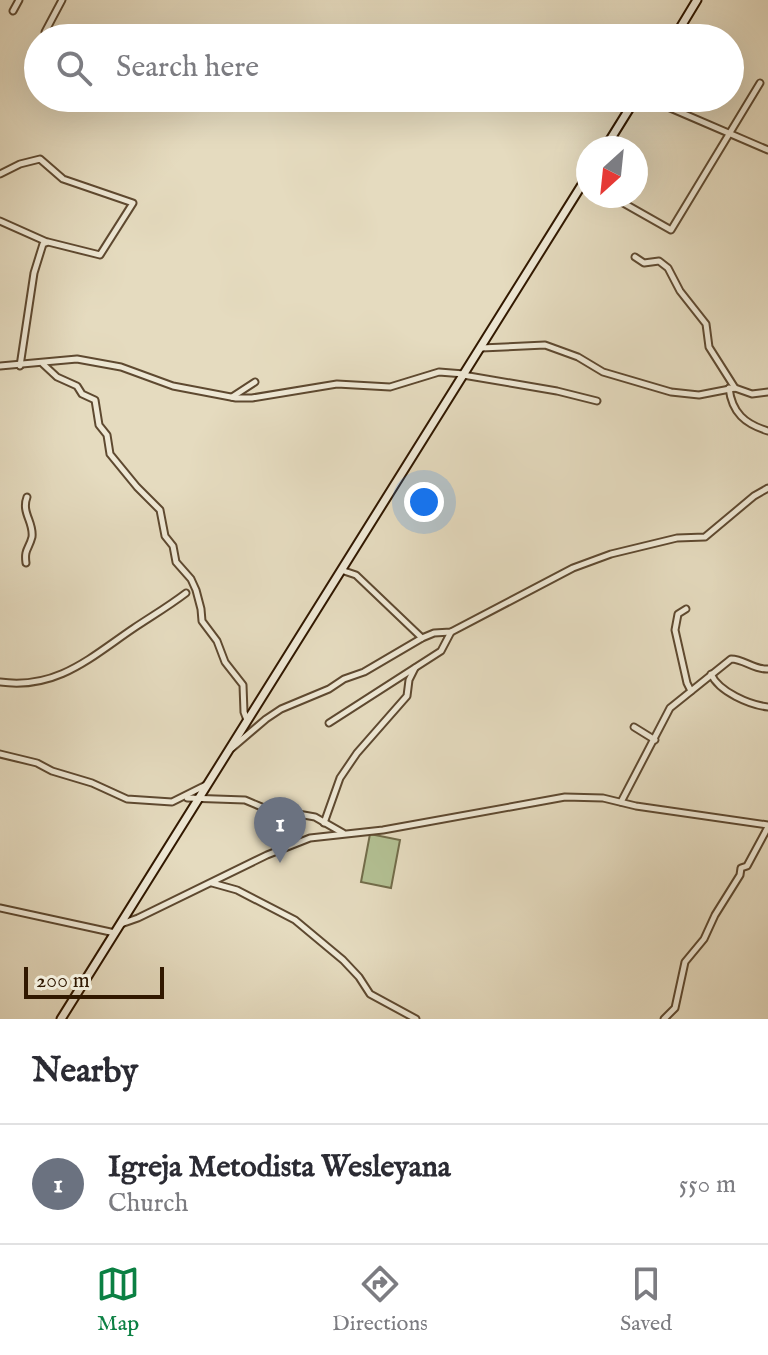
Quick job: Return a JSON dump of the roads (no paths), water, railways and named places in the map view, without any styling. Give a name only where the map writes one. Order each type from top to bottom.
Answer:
[{"type":"street","points":[[13,11],[19,0]]},
{"type":"street","points":[[49,24],[62,0]]},
{"type":"street","points":[[682,24],[697,0]]},
{"type":"street","points":[[744,110],[760,83]]},
{"type":"street","points":[[612,136],[627,112]]},
{"type":"street","points":[[680,112],[768,150]]},
{"type":"street","points":[[632,208],[671,230],[743,112]]},
{"type":"street","points":[[0,174],[40,159],[63,179],[133,203],[100,255],[48,242],[0,221]]},
{"type":"street","points":[[61,1019],[576,197]]},
{"type":"street","points":[[20,366],[34,273],[43,244],[48,242]]},
{"type":"street","points":[[635,257],[644,263],[659,261],[668,268],[680,291],[706,324],[709,347],[732,388],[732,406],[752,426],[768,431]]},
{"type":"street","points":[[480,348],[545,345],[578,357],[603,372],[671,392],[699,395],[732,388],[752,394],[768,392]]},
{"type":"street","points":[[0,366],[74,359],[97,362],[121,367],[169,385],[231,398],[252,398],[337,384],[390,387],[439,372],[557,391],[597,401]]},
{"type":"street","points":[[43,364],[59,379],[77,386],[82,394],[95,400],[99,425],[107,435],[110,454],[159,508],[165,536],[173,546],[176,562],[196,590],[202,621],[217,641],[225,662],[243,685],[247,720]]},
{"type":"street","points":[[231,398],[255,382]]},
{"type":"street","points":[[243,390],[256,390]]},
{"type":"street","points":[[229,750],[273,714],[364,672],[403,646],[434,633],[451,632],[573,568],[611,554],[677,538],[702,538],[768,488]]},
{"type":"street","points":[[26,563],[24,551],[32,537],[24,509],[27,497]]},
{"type":"street","points":[[341,570],[356,575],[422,638]]},
{"type":"street","points":[[0,682],[12,684],[63,675],[95,658],[186,593]]},
{"type":"street","points":[[686,609],[678,614],[674,628],[691,692]]},
{"type":"street","points":[[329,723],[441,651],[451,632]]},
{"type":"street","points":[[620,802],[627,795],[643,757],[670,708],[733,658],[759,669],[768,669]]},
{"type":"street","points":[[324,823],[340,778],[357,753],[407,696],[409,680],[415,668]]},
{"type":"street","points":[[710,678],[739,697],[768,707]]},
{"type":"street","points":[[634,727],[655,740]]},
{"type":"street","points":[[0,754],[37,763],[127,799],[172,802],[204,792],[245,800],[264,808],[315,817],[343,833]]},
{"type":"street","points":[[186,797],[204,792]]},
{"type":"street","points":[[120,924],[310,838],[383,830],[565,797],[603,798],[768,826],[747,866],[741,868],[704,939],[685,962],[675,1008],[664,1019]]},
{"type":"street","points":[[211,883],[237,890],[295,920],[343,960],[370,994],[416,1019]]},
{"type":"street","points":[[0,908],[115,933]]},
{"type":"place","name":"Igreja Metodista Wesleyana","points":[[280,863]]}]
